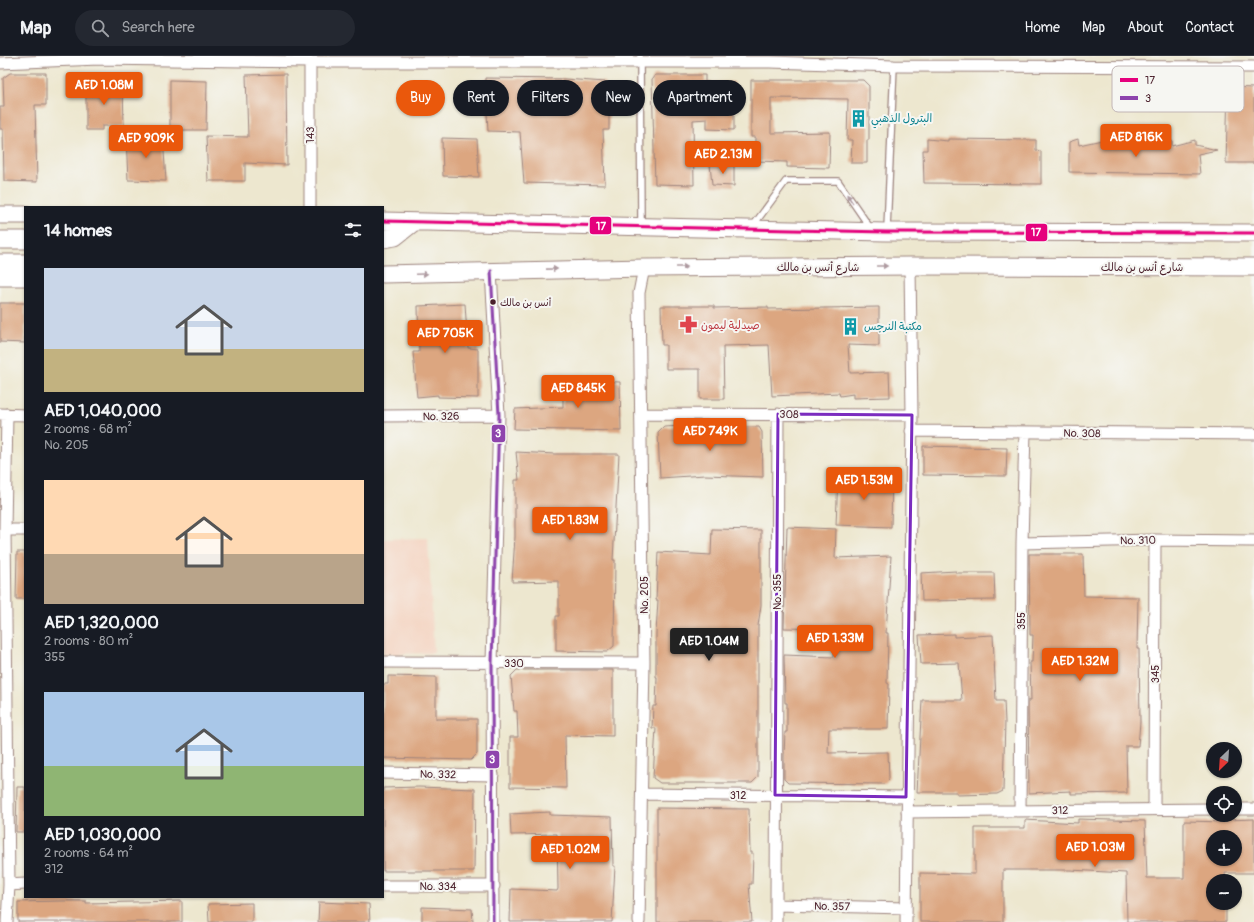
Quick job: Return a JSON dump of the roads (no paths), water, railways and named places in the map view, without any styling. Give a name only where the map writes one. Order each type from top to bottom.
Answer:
[{"type":"main road","points":[[0,215],[24,216]]},
{"type":"main road","points":[[384,221],[523,222],[750,229],[879,231],[1254,233]]},
{"type":"main road","points":[[384,239],[395,237],[414,222]]},
{"type":"main road","points":[[0,240],[24,240]]},
{"type":"main road","points":[[0,263],[24,263]]},
{"type":"main road","name":"شارع أنس بن مالك","points":[[384,274],[413,275],[491,270],[644,268],[910,266],[1254,267]]},
{"type":"main road","points":[[0,278],[24,278]]},
{"type":"street","points":[[0,63],[99,57],[310,62],[770,59],[837,60],[894,66],[1112,67]]},
{"type":"street","name":"143","points":[[310,62],[310,206]]},
{"type":"street","points":[[1244,67],[1254,67]]},
{"type":"street","points":[[906,922],[906,797],[912,415],[910,266]]},
{"type":"street","name":"No. 205","points":[[639,922],[643,794],[644,663],[642,414],[639,293],[644,268]]},
{"type":"street","points":[[491,270],[499,416],[492,663],[494,775],[493,922]]},
{"type":"street","points":[[7,922],[9,884],[3,414],[24,415]]},
{"type":"street","name":"308","points":[[642,414],[912,415]]},
{"type":"street","name":"No. 355","points":[[776,905],[775,795],[778,414]]},
{"type":"street","name":"No. 326","points":[[384,416],[499,416]]},
{"type":"street","name":"No. 308","points":[[911,431],[1254,434]]},
{"type":"street","name":"355","points":[[1020,811],[1022,543],[1025,432]]},
{"type":"street","points":[[5,530],[24,530]]},
{"type":"street","name":"No. 310","points":[[1022,543],[1155,540],[1254,541]]},
{"type":"street","name":"345","points":[[1154,808],[1155,540]]},
{"type":"street","name":"330","points":[[384,662],[644,663]]},
{"type":"street","name":"No. 332","points":[[384,773],[494,775]]},
{"type":"street","name":"312","points":[[643,794],[906,797]]},
{"type":"street","name":"312","points":[[907,812],[1154,808],[1206,809]]},
{"type":"street","points":[[1242,809],[1254,809]]},
{"type":"street","points":[[9,884],[24,884]]},
{"type":"street","name":"No. 334","points":[[384,886],[494,886]]},
{"type":"street","points":[[776,905],[776,922]]},
{"type":"street","name":"No. 357","points":[[776,905],[906,908]]},
{"type":"lane","points":[[640,59],[641,226]]},
{"type":"lane","points":[[879,231],[894,66]]},
{"type":"lane","points":[[750,229],[786,181],[838,181],[879,231]]},
{"type":"place","name":"البترول الذهبي","points":[[858,118]]},
{"type":"place","name":"أنس بن مالك","points":[[493,302]]},
{"type":"place","name":"صيدلية ليمون","points":[[688,325]]},
{"type":"place","name":"مكتبة النرجس","points":[[851,326]]}]
